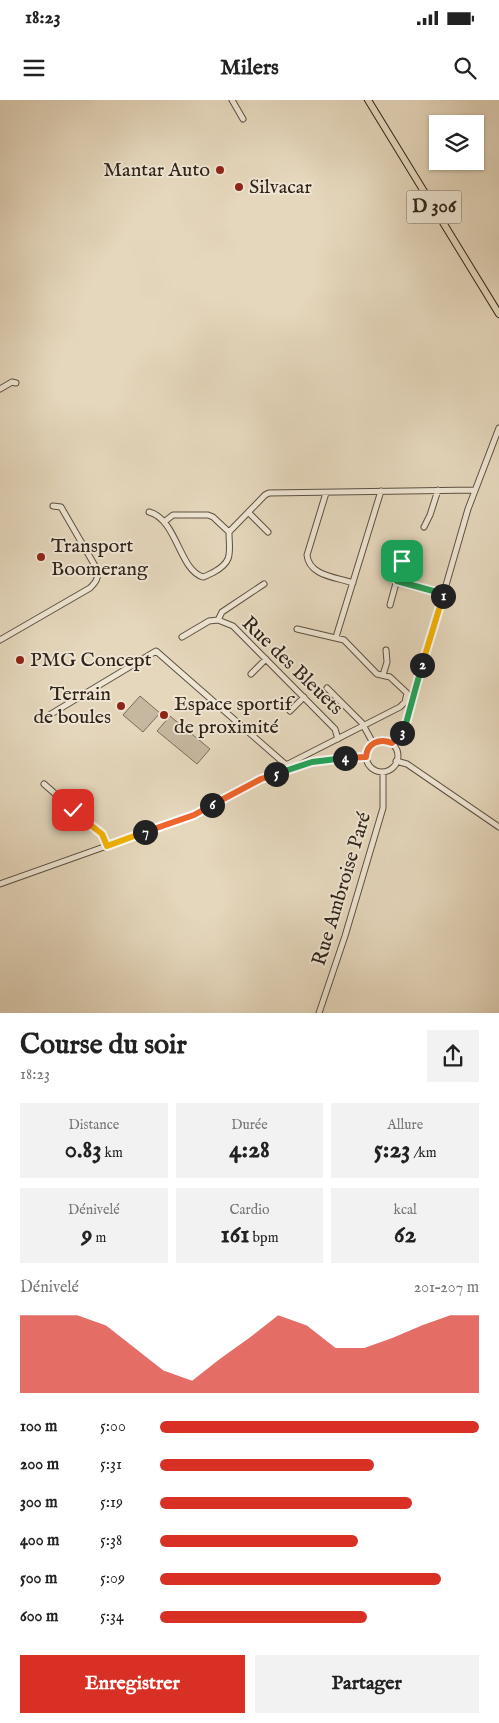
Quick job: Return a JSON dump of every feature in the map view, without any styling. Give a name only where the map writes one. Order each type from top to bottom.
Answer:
[{"type":"main road","name":"D 306","points":[[368,100],[499,314]]},
{"type":"street","points":[[232,100],[243,119]]},
{"type":"street","points":[[0,389],[12,382],[16,383]]},
{"type":"street","points":[[392,743],[401,735],[405,727],[475,490],[499,428]]},
{"type":"street","points":[[424,527],[438,490]]},
{"type":"street","points":[[149,512],[156,514],[164,522],[194,572],[203,577],[224,566],[229,557],[229,532],[269,493],[475,490]]},
{"type":"street","points":[[336,637],[381,491]]},
{"type":"street","points":[[326,493],[308,556],[309,565],[315,571],[353,582]]},
{"type":"street","points":[[0,640],[90,588],[96,582],[98,571],[61,507],[53,506]]},
{"type":"street","points":[[249,513],[268,532]]},
{"type":"street","points":[[164,522],[173,515],[208,515],[213,517],[229,532]]},
{"type":"street","points":[[390,605],[402,561]]},
{"type":"street","points":[[397,581],[444,594]]},
{"type":"street","name":"Rue des Bleuets","points":[[218,620],[222,612],[264,584]]},
{"type":"street","name":"Rue des Bleuets","points":[[182,637],[209,621],[218,620],[233,626],[335,729],[338,739]]},
{"type":"street","points":[[51,714],[156,650],[285,764],[364,726],[400,707],[405,702],[407,693],[390,678],[377,674],[344,640],[297,629]]},
{"type":"street","points":[[383,675],[388,662],[386,650]]},
{"type":"street","points":[[251,674],[266,659]]},
{"type":"street","points":[[327,688],[364,726],[373,743]]},
{"type":"street","points":[[290,711],[304,697]]},
{"type":"street","points":[[380,741],[392,743],[397,750],[396,761],[392,767],[383,772],[376,771],[370,767],[366,757],[373,743],[380,741]]},
{"type":"street","points":[[0,884],[194,815],[261,779],[312,762],[366,757]]},
{"type":"street","points":[[396,761],[407,764],[499,827]]},
{"type":"street","name":"Rue Ambroise Paré","points":[[319,1013],[383,808],[383,772]]},
{"type":"street","points":[[44,784],[102,834],[107,846]]},
{"type":"shaded area","points":[[140,696],[160,713],[143,732],[123,715]]},
{"type":"shaded area","points":[[170,716],[210,749],[197,764],[157,731]]},
{"type":"place","name":"Mantar Auto","points":[[220,170]]},
{"type":"place","name":"Silvacar","points":[[239,187]]},
{"type":"place","name":"Transport Boomerang","points":[[41,557]]},
{"type":"place","name":"PMG Concept","points":[[20,660]]},
{"type":"place","name":"Terrain de boules","points":[[121,706]]},
{"type":"place","name":"Espace sportif de proximité","points":[[164,715]]},
{"type":"route","points":[[73,810],[102,834],[107,846],[194,815],[261,779],[326,759],[366,757],[371,745],[376,742],[387,741],[392,743],[401,735],[405,727],[444,594],[397,581],[402,561]]}]
